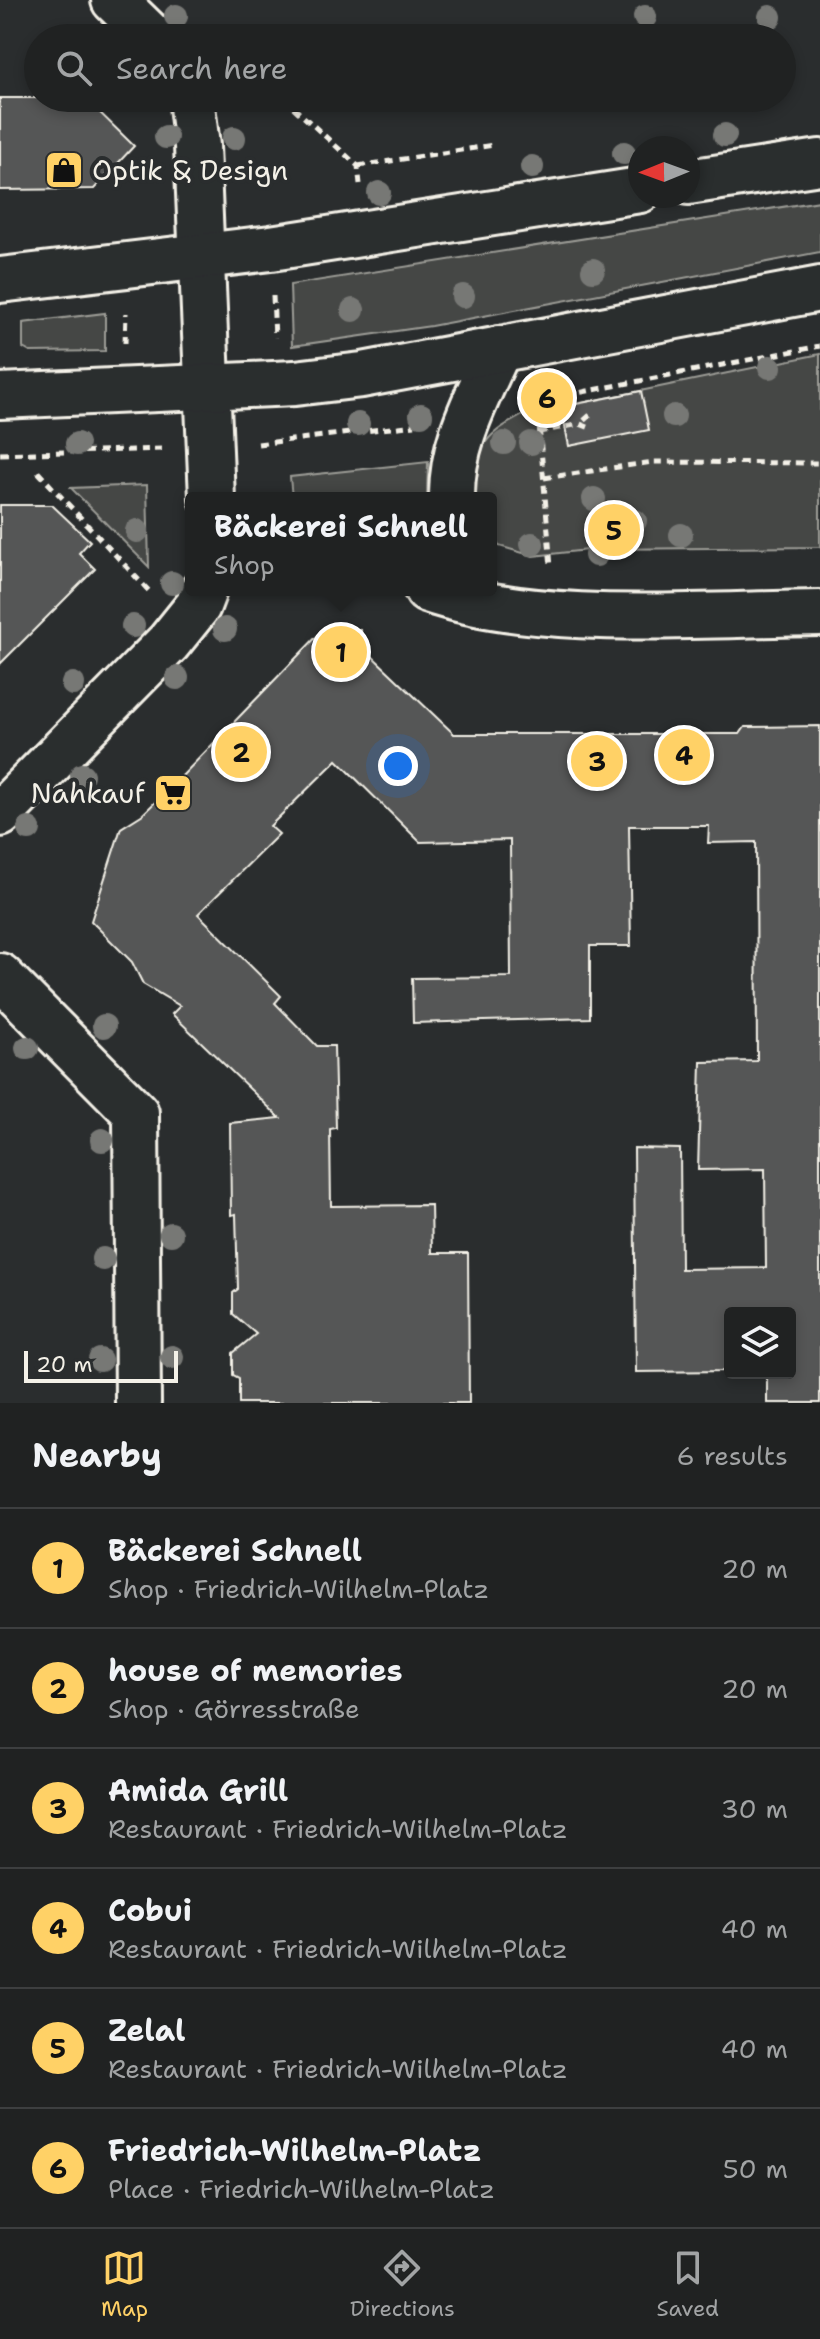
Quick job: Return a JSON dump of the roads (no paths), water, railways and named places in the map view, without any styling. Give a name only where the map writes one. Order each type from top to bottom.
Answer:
[{"type":"street","points":[[114,0],[139,24]]},
{"type":"street","points":[[192,112],[203,257],[212,492]]},
{"type":"street","points":[[700,180],[820,162]]},
{"type":"street","points":[[0,280],[203,257],[628,192]]},
{"type":"street","points":[[0,384],[0,396],[207,388],[362,375],[820,289]]},
{"type":"street","points":[[452,492],[453,457],[459,437],[499,349]]},
{"type":"street","points":[[0,814],[169,642],[198,606],[202,596]]},
{"type":"street","points":[[488,596],[632,615],[820,613]]},
{"type":"street","points":[[0,976],[136,1113],[138,1403]]},
{"type":"place","name":"Optik & Design","points":[[64,170]]},
{"type":"place","name":"Friedrich-Wilhelm-Platz","points":[[547,398]]},
{"type":"place","name":"Zelal","points":[[614,530]]},
{"type":"place","name":"Bäckerei Schnell","points":[[341,652]]},
{"type":"place","name":"house of memories","points":[[241,752]]},
{"type":"place","name":"Cobui","points":[[684,755]]},
{"type":"place","name":"Amida Grill","points":[[597,761]]},
{"type":"place","name":"Nahkauf","points":[[173,793]]}]
